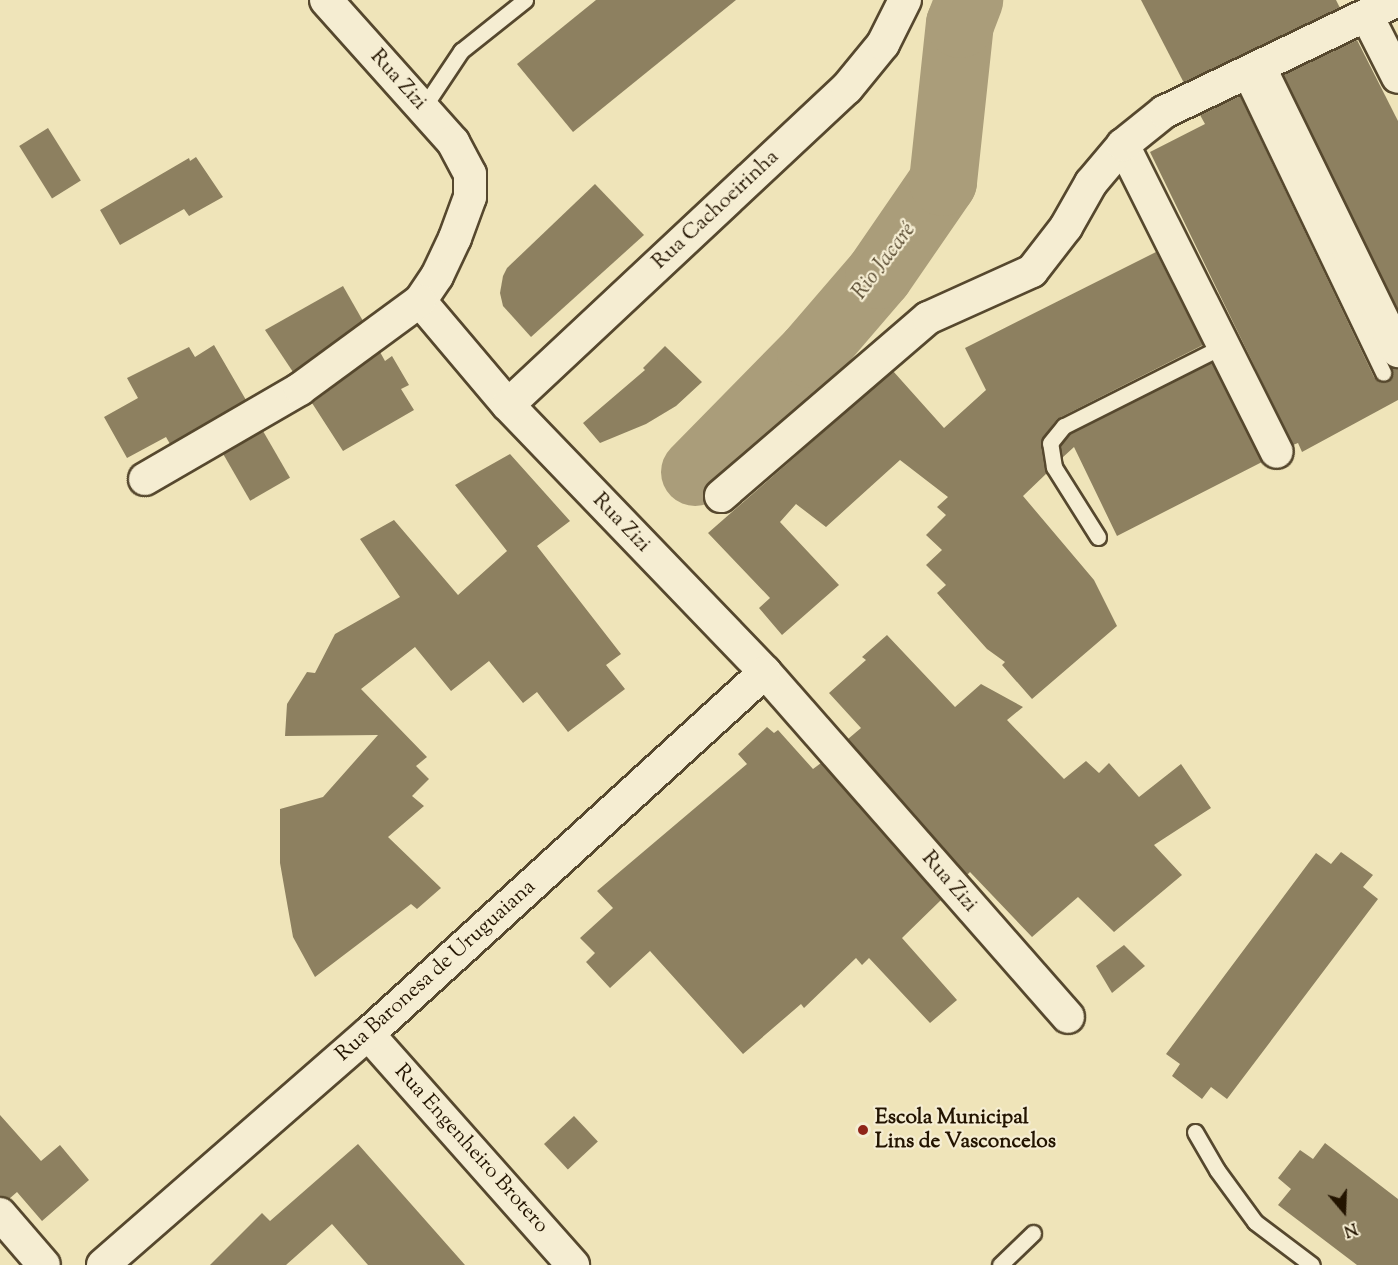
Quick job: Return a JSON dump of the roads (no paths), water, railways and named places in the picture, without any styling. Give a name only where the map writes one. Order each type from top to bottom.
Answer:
[{"type":"street","name":"Rua Zizi","points":[[326,0],[453,142],[470,174],[470,197],[437,276],[420,302],[508,405],[765,672],[1068,1017]]},
{"type":"street","name":"Rua Cachoeirinha","points":[[508,405],[847,88],[883,44],[905,0]]},
{"type":"street","points":[[721,496],[928,318],[1032,271],[1066,227],[1091,183],[1123,145],[1164,112],[1398,0]]},
{"type":"street","points":[[1367,16],[1398,77]]},
{"type":"street","points":[[1251,72],[1390,362]]},
{"type":"street","points":[[1123,145],[1276,452]]},
{"type":"street","points":[[145,479],[300,389],[420,302]]},
{"type":"street","name":"Rua Baronesa de Uruguaiana","points":[[103,1265],[368,1034],[765,672]]},
{"type":"street","name":"Rua Engenheiro Brotero","points":[[368,1034],[573,1265]]},
{"type":"street","points":[[0,1214],[44,1265]]},
{"type":"lane","points":[[423,108],[461,51],[525,0]]},
{"type":"lane","points":[[1098,537],[1054,467],[1050,443],[1064,426],[1223,346]]},
{"type":"lane","points":[[1195,1132],[1217,1170],[1256,1222],[1312,1265]]},
{"type":"lane","points":[[1000,1265],[1033,1233]]},
{"type":"waterway","name":"Rio Jacaré","points":[[695,472],[811,354],[879,275],[943,182],[960,24],[969,0]]},
{"type":"place","name":"Escola Municipal Lins de Vasconcelos","points":[[863,1130]]}]
